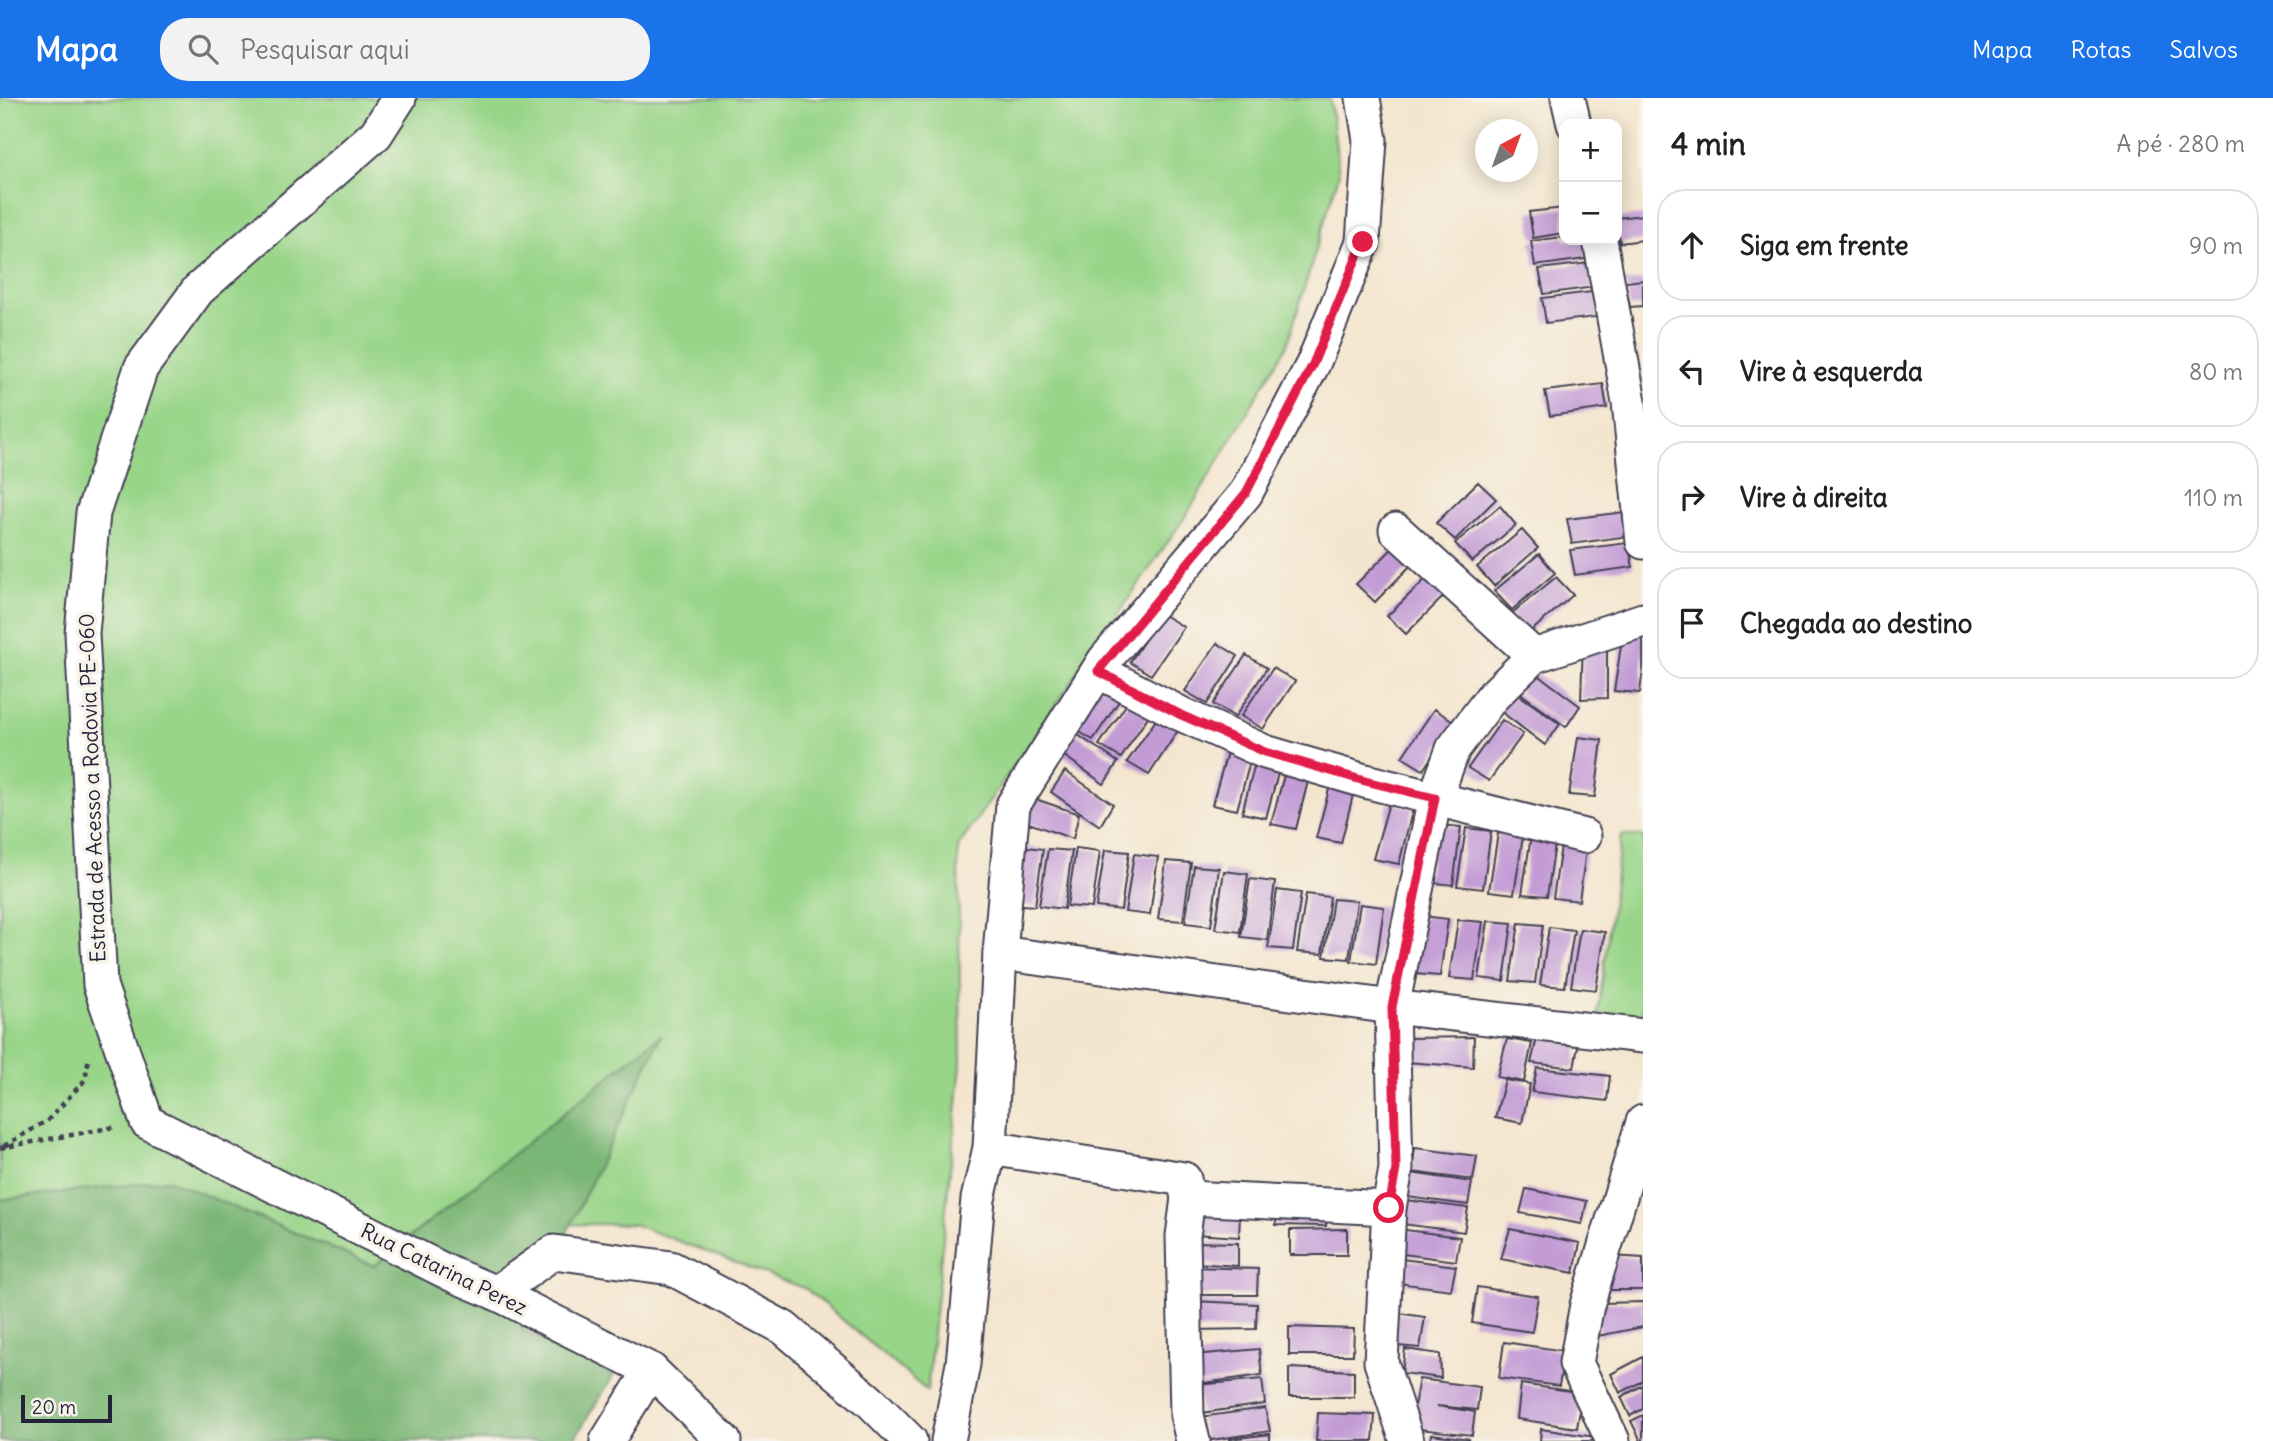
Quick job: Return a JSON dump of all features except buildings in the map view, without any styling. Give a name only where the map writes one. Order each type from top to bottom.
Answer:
[{"type":"street","name":"Estrada de Acesso a Rodovia PE-060","points":[[147,1122],[100,985],[82,633],[93,513],[141,368],[198,290],[376,134],[399,98]]},
{"type":"street","points":[[948,1441],[963,1364],[978,1199],[990,1148],[1000,953],[1013,805],[1098,671],[1246,493],[1313,364],[1363,242],[1370,141],[1363,98]]},
{"type":"street","points":[[1568,98],[1573,119]]},
{"type":"street","points":[[1601,245],[1636,404],[1643,542]]},
{"type":"street","points":[[1396,530],[1534,656]]},
{"type":"street","points":[[1408,1441],[1381,1362],[1389,1208],[1396,1169],[1392,1007],[1435,798],[1453,749],[1492,697],[1534,656],[1643,620]]},
{"type":"street","points":[[1098,671],[1181,715],[1265,752],[1365,781],[1584,836]]},
{"type":"street","points":[[1000,953],[1392,1007],[1643,1036]]},
{"type":"street","name":"Rua Catarina Perez","points":[[147,1122],[451,1274],[496,1293],[651,1370],[724,1441]]},
{"type":"street","points":[[1613,1441],[1576,1363],[1587,1305],[1643,1122]]},
{"type":"street","points":[[990,1148],[1184,1179],[1188,1198],[1183,1236],[1187,1415],[1192,1441]]},
{"type":"street","points":[[1188,1198],[1389,1208]]},
{"type":"street","points":[[496,1293],[554,1252],[671,1268],[784,1328],[873,1403],[910,1441]]},
{"type":"street","points":[[607,1441],[651,1370]]},
{"type":"path","points":[[2,1147],[48,1120],[85,1080],[89,1053]]},
{"type":"path","points":[[2,1147],[147,1122]]},
{"type":"green space","points":[[0,98],[1330,98],[1339,174],[1287,345],[1189,511],[958,847],[961,1065],[927,1391],[806,1289],[633,1224],[475,1225],[437,1215],[374,1266],[169,1180],[0,1200]]},
{"type":"green space","points":[[1621,835],[1643,837],[1643,1020],[1598,1014]]},
{"type":"green space","points":[[662,1034],[521,1329],[614,1375],[573,1441],[0,1441],[0,1200],[169,1180],[374,1266]]},
{"type":"route","points":[[1363,242],[1313,364],[1246,493],[1098,671],[1181,715],[1265,752],[1435,798],[1392,1007],[1396,1169],[1389,1208]]}]
